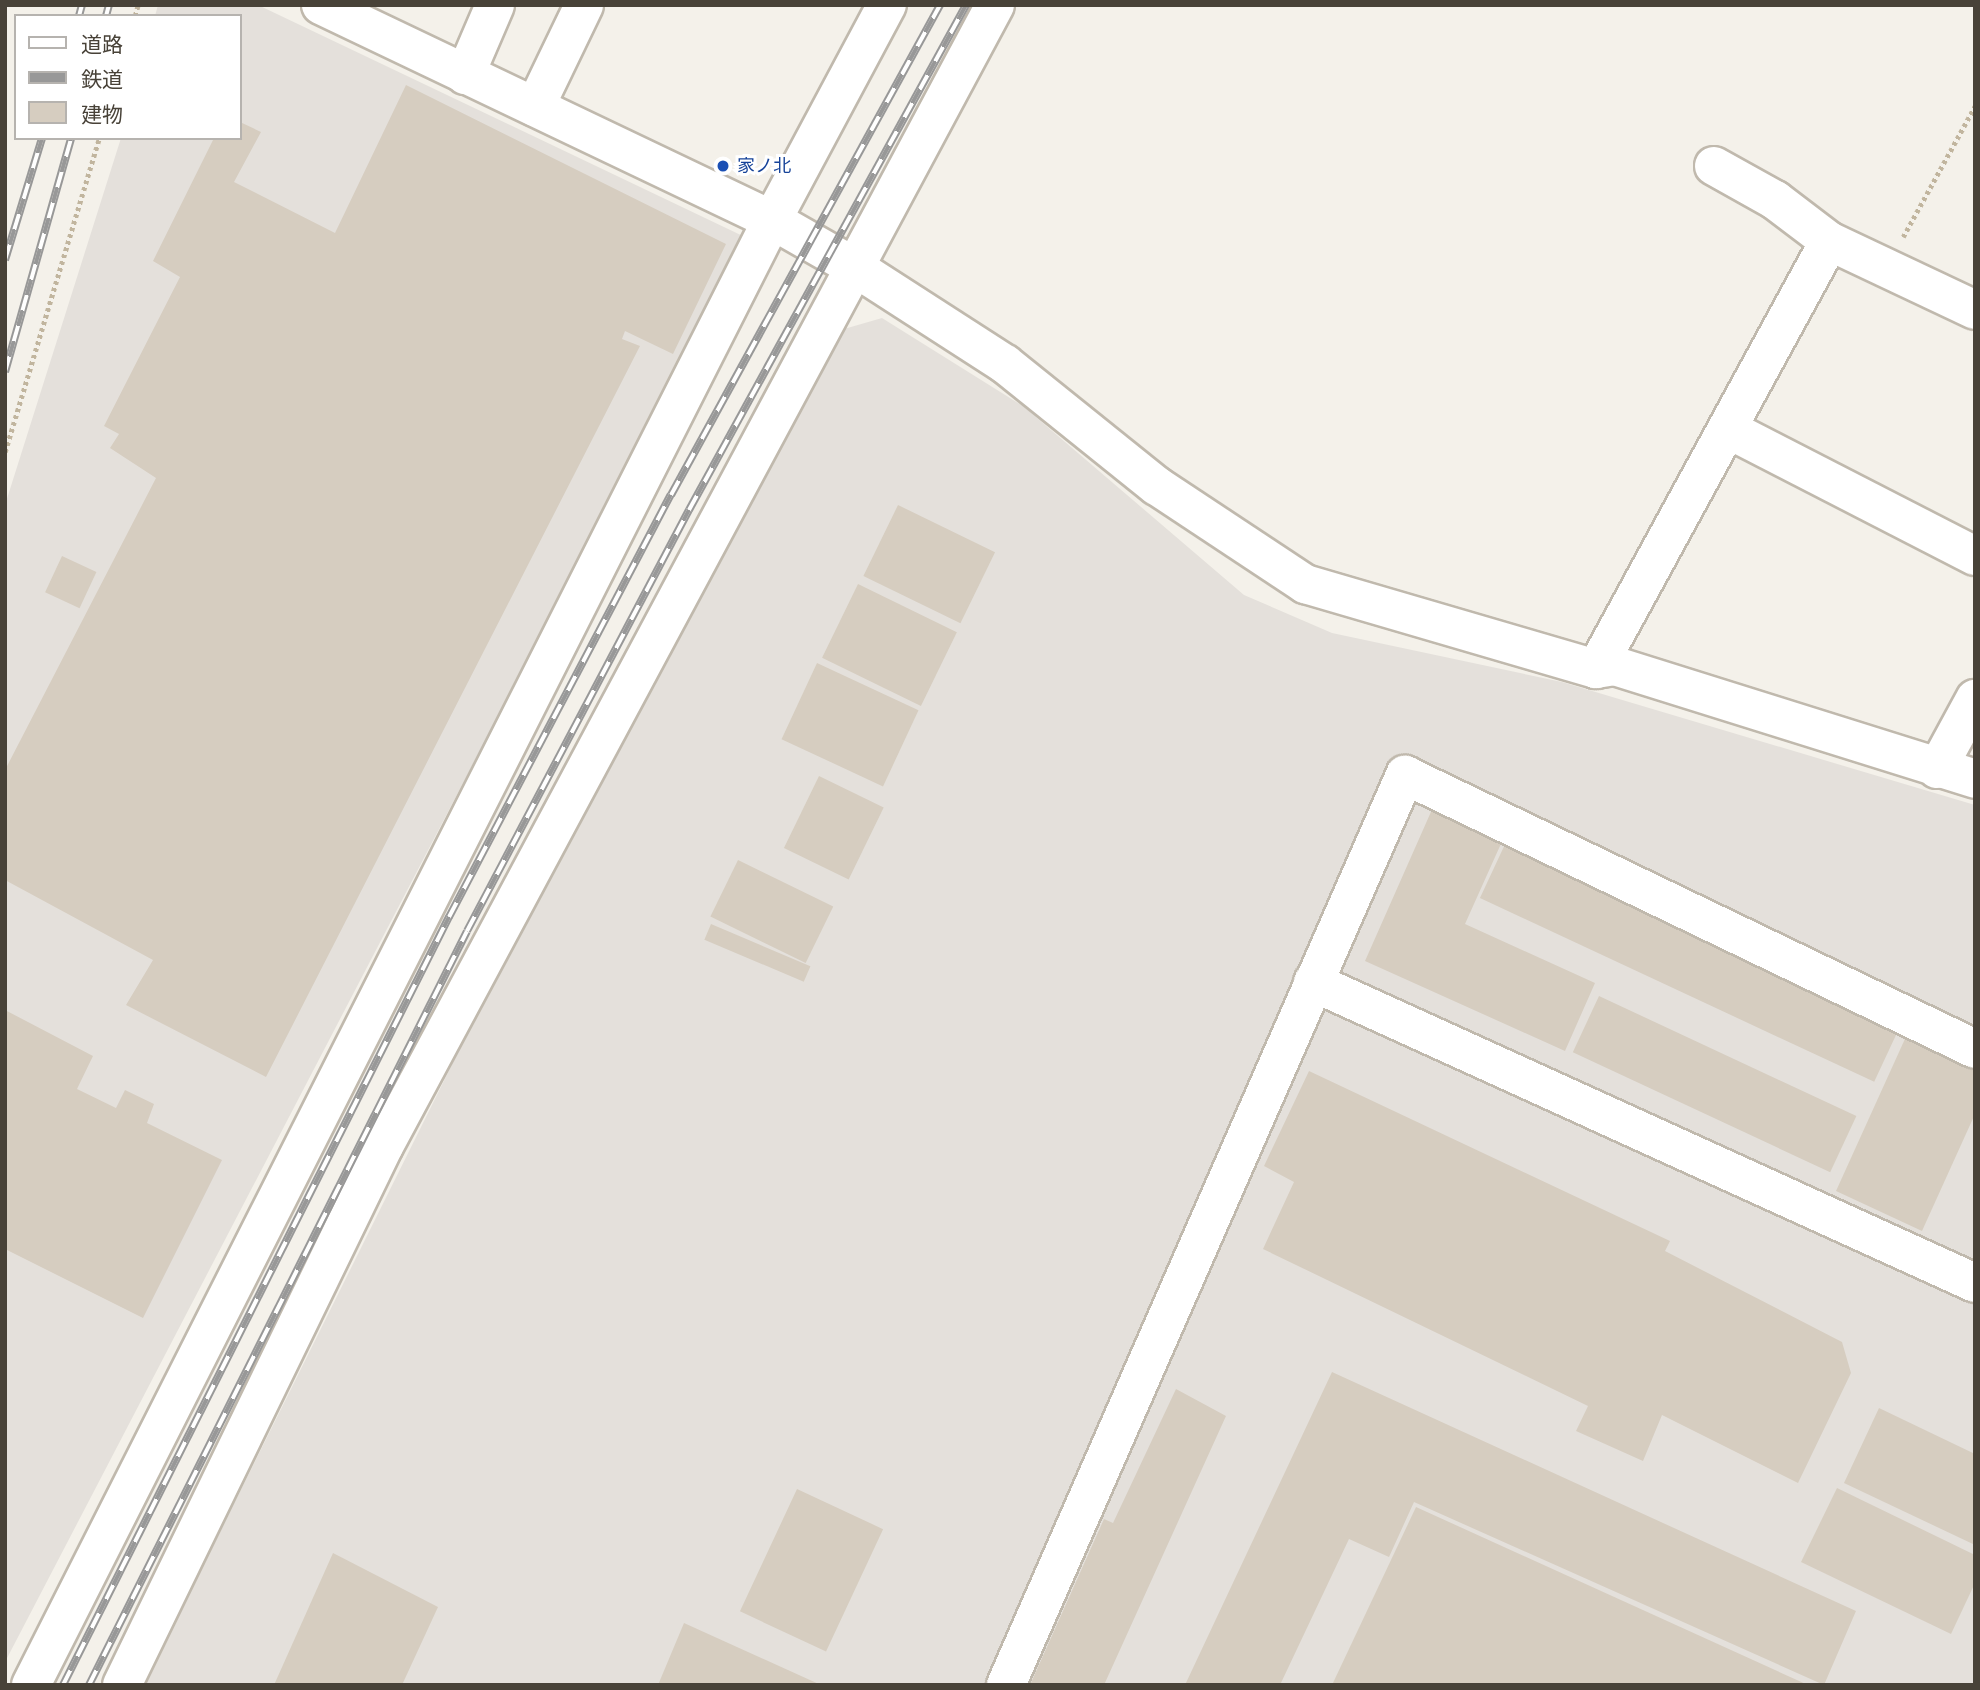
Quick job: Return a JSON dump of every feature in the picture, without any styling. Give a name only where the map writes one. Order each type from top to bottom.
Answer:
[{"type":"street","points":[[321,5],[772,220],[856,268],[1005,364],[1157,486],[1305,584],[1596,669],[1615,666],[1975,779]]},
{"type":"street","points":[[465,75],[495,5]]},
{"type":"street","points":[[535,107],[584,5]]},
{"type":"street","points":[[29,1678],[772,220],[887,5]]},
{"type":"street","points":[[122,1685],[384,1146],[995,5]]},
{"type":"street","points":[[1714,166],[1775,200],[1829,241],[1888,265],[1975,310]]},
{"type":"street","points":[[1596,669],[1829,241]]},
{"type":"street","points":[[1728,429],[1975,556]]},
{"type":"street","points":[[1937,769],[1975,699]]},
{"type":"street","points":[[1006,1685],[1405,775],[1975,1049]]},
{"type":"street","points":[[1312,982],[1975,1283]]},
{"type":"path","points":[[1888,265],[1975,106]]},
{"type":"path","points":[[5,452],[98,140]]},
{"type":"shaded area","points":[[158,5],[258,5],[747,238],[5,1662],[5,505],[120,140],[242,140],[242,14],[156,14]]},
{"type":"shaded area","points":[[882,318],[1023,406],[1244,595],[1332,633],[1562,682],[1975,805],[1975,1685],[144,1685],[497,974],[844,329]]},
{"type":"building","points":[[406,85],[726,244],[673,354],[625,331],[622,339],[640,346],[266,1077],[126,1005],[153,960],[5,880],[5,770],[156,478],[110,448],[119,434],[104,426],[180,277],[153,261],[213,140],[242,140],[242,123],[261,132],[234,182],[335,233]]},
{"type":"building","points":[[898,505],[995,552],[960,623],[863,576]]},
{"type":"building","points":[[62,556],[96,572],[80,608],[45,592]]},
{"type":"building","points":[[858,584],[957,632],[921,706],[822,658]]},
{"type":"building","points":[[817,663],[919,710],[883,786],[782,739]]},
{"type":"building","points":[[819,776],[884,808],[849,879],[784,848]]},
{"type":"building","points":[[1434,805],[1504,837],[1465,924],[1595,983],[1565,1051],[1365,961]]},
{"type":"building","points":[[1507,840],[1901,1024],[1874,1082],[1480,898]]},
{"type":"building","points":[[738,860],[833,906],[806,963],[710,917]]},
{"type":"building","points":[[711,924],[810,966],[804,982],[704,940]]},
{"type":"building","points":[[1599,996],[1856,1116],[1830,1172],[1573,1052]]},
{"type":"building","points":[[5,1010],[93,1056],[77,1089],[116,1108],[125,1090],[154,1104],[147,1123],[222,1160],[143,1318],[5,1249]]},
{"type":"building","points":[[1909,1030],[1975,1061],[1975,1114],[1922,1231],[1836,1191]]},
{"type":"building","points":[[1309,1071],[1670,1241],[1665,1251],[1842,1342],[1851,1373],[1798,1483],[1662,1415],[1643,1461],[1576,1431],[1588,1406],[1263,1249],[1294,1182],[1264,1166]]},
{"type":"building","points":[[1332,1372],[1856,1611],[1824,1685],[1414,1502],[1389,1557],[1349,1539],[1280,1685],[1185,1685]]},
{"type":"building","points":[[1176,1389],[1226,1416],[1104,1685],[1030,1685],[1104,1519],[1113,1523]]},
{"type":"building","points":[[1879,1408],[1975,1454],[1975,1545],[1844,1483]]},
{"type":"building","points":[[1837,1488],[1975,1555],[1975,1583],[1951,1634],[1801,1562]]},
{"type":"building","points":[[797,1489],[883,1529],[826,1652],[740,1611]]},
{"type":"building","points":[[1416,1507],[1808,1685],[1332,1685]]},
{"type":"building","points":[[333,1553],[438,1607],[402,1685],[274,1685]]},
{"type":"building","points":[[684,1623],[821,1685],[658,1685]]},
{"type":"railway","points":[[80,14],[82,5]]},
{"type":"railway","points":[[107,14],[109,5]]},
{"type":"railway","points":[[63,1685],[449,917],[671,495],[940,5]]},
{"type":"railway","points":[[89,1685],[467,931],[689,510],[966,5]]},
{"type":"railway","points":[[5,260],[41,140]]},
{"type":"railway","points":[[5,372],[70,140]]},
{"type":"place","name":"家ノ北","points":[[723,166]]}]
